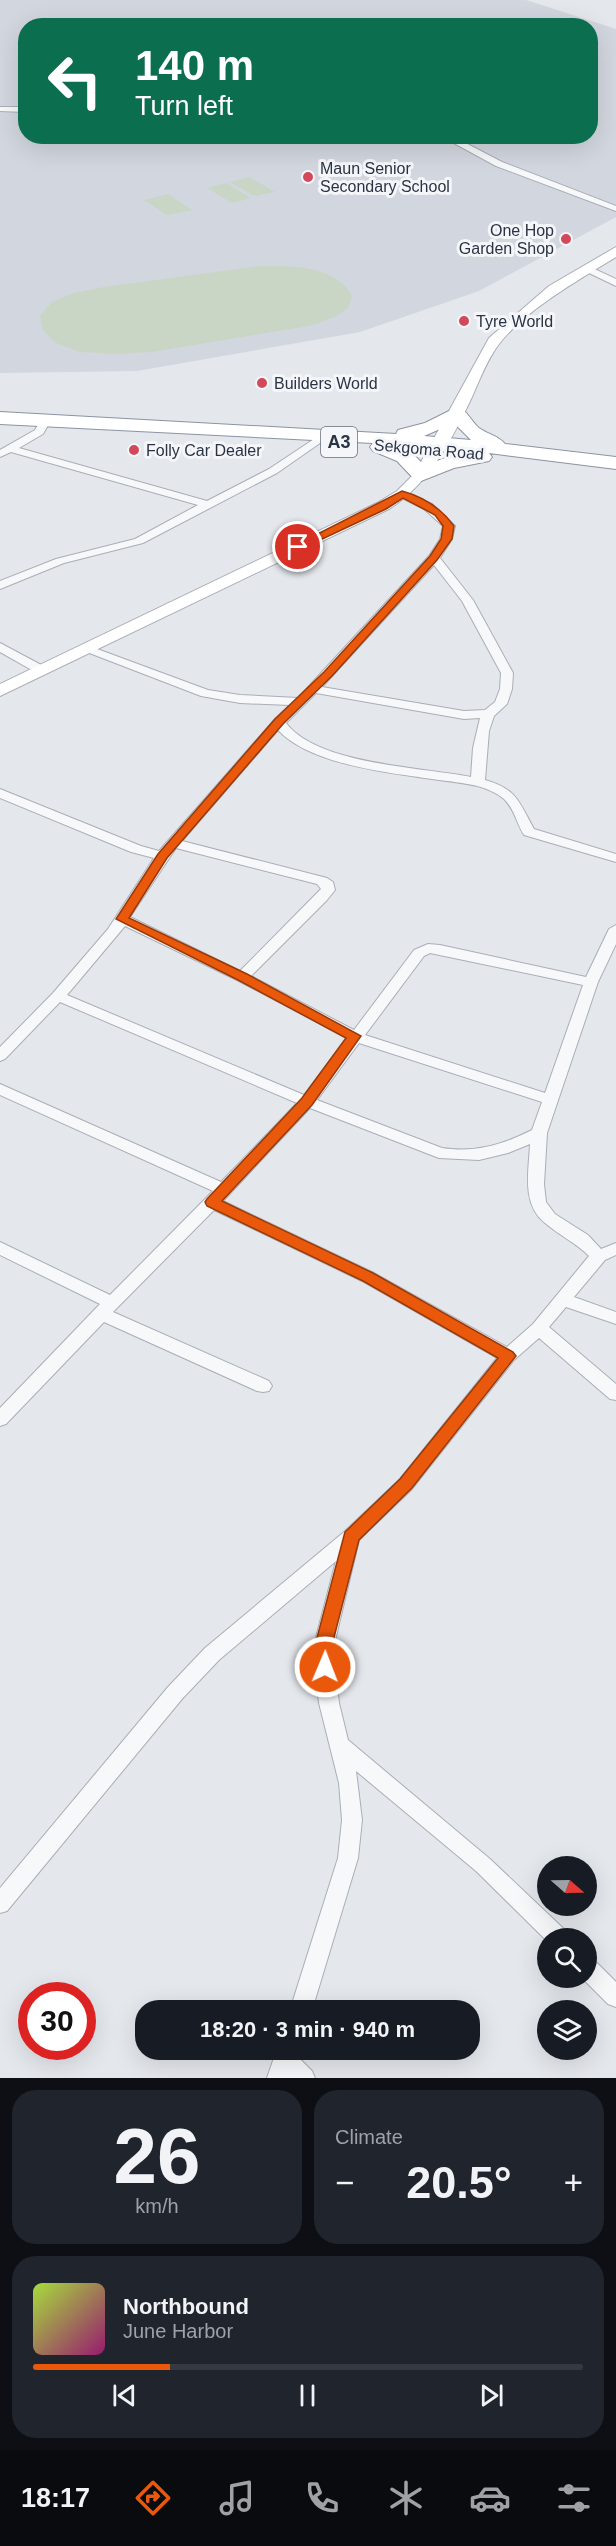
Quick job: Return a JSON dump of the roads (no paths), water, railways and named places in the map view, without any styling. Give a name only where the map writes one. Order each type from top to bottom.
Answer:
[{"type":"highway","points":[[371,441],[425,431],[440,425],[457,413],[463,425],[472,434],[516,454]]},
{"type":"highway","name":"Sekgoma Road","points":[[0,418],[223,429],[616,463]]},
{"type":"highway","name":"Sekgoma Road","points":[[54,421],[133,429],[312,437]]},
{"type":"highway","points":[[371,441],[405,455],[421,476],[438,466],[468,458],[516,454]]},
{"type":"highway","name":"Sekgoma Road","points":[[516,454],[616,469]]},
{"type":"street","points":[[0,109],[18,110]]},
{"type":"street","points":[[460,144],[499,164],[615,209]]},
{"type":"street","points":[[0,691],[383,506],[402,494],[421,476],[457,413],[481,362],[501,333],[554,289],[616,251]]},
{"type":"street","points":[[588,269],[616,283]]},
{"type":"street","points":[[5,452],[54,421]]},
{"type":"street","points":[[0,585],[60,561],[139,542],[273,471],[312,437]]},
{"type":"street","points":[[5,452],[209,505]]},
{"type":"street","points":[[0,1056],[58,996],[122,919],[162,856],[173,843],[279,722],[301,702],[434,558],[446,539],[449,526],[439,513],[420,501],[402,494]]},
{"type":"street","points":[[434,558],[467,600],[507,673],[506,689],[501,704],[488,714],[482,730],[477,765],[478,783]]},
{"type":"street","points":[[0,647],[41,670]]},
{"type":"street","points":[[85,649],[205,693],[240,699],[301,702]]},
{"type":"street","points":[[313,689],[464,715],[488,714]]},
{"type":"street","points":[[279,722],[292,736],[318,750],[345,759],[496,788],[517,803],[529,832],[616,858]]},
{"type":"street","points":[[0,793],[136,849],[162,856]]},
{"type":"street","points":[[173,843],[322,881],[328,885],[328,890],[322,897],[242,977]]},
{"type":"street","points":[[122,919],[242,977],[354,1036],[551,1100]]},
{"type":"street","points":[[599,1256],[582,1239],[549,1218],[538,1203],[536,1184],[539,1133],[591,982],[616,929]]},
{"type":"street","points":[[0,1419],[307,1102],[354,1036],[419,953],[428,948],[453,951],[591,982]]},
{"type":"street","points":[[58,996],[393,1138],[439,1154],[461,1158],[482,1156],[520,1143],[539,1133]]},
{"type":"street","points":[[0,1089],[218,1196],[508,1356]]},
{"type":"street","points":[[0,1248],[107,1308],[263,1386]]},
{"type":"street","points":[[0,1905],[175,1693],[212,1654],[351,1537],[406,1484],[508,1356],[565,1300],[599,1256],[616,1249]]},
{"type":"street","points":[[565,1300],[616,1318]]},
{"type":"street","points":[[539,1328],[616,1394]]},
{"type":"street","points":[[304,2000],[348,1858],[352,1820],[349,1783],[329,1703],[323,1649],[351,1537]]},
{"type":"street","points":[[341,1746],[483,1865],[548,1928]]},
{"type":"street","points":[[597,1978],[616,1996]]},
{"type":"street","points":[[284,2062],[304,2078]]},
{"type":"place","name":"Maun Senior Secondary School","points":[[308,177]]},
{"type":"place","name":"One Hop Garden Shop","points":[[566,239]]},
{"type":"place","name":"Tyre World","points":[[464,321]]},
{"type":"place","name":"Builders World","points":[[262,383]]},
{"type":"place","name":"Folly Car Dealer","points":[[134,450]]}]
